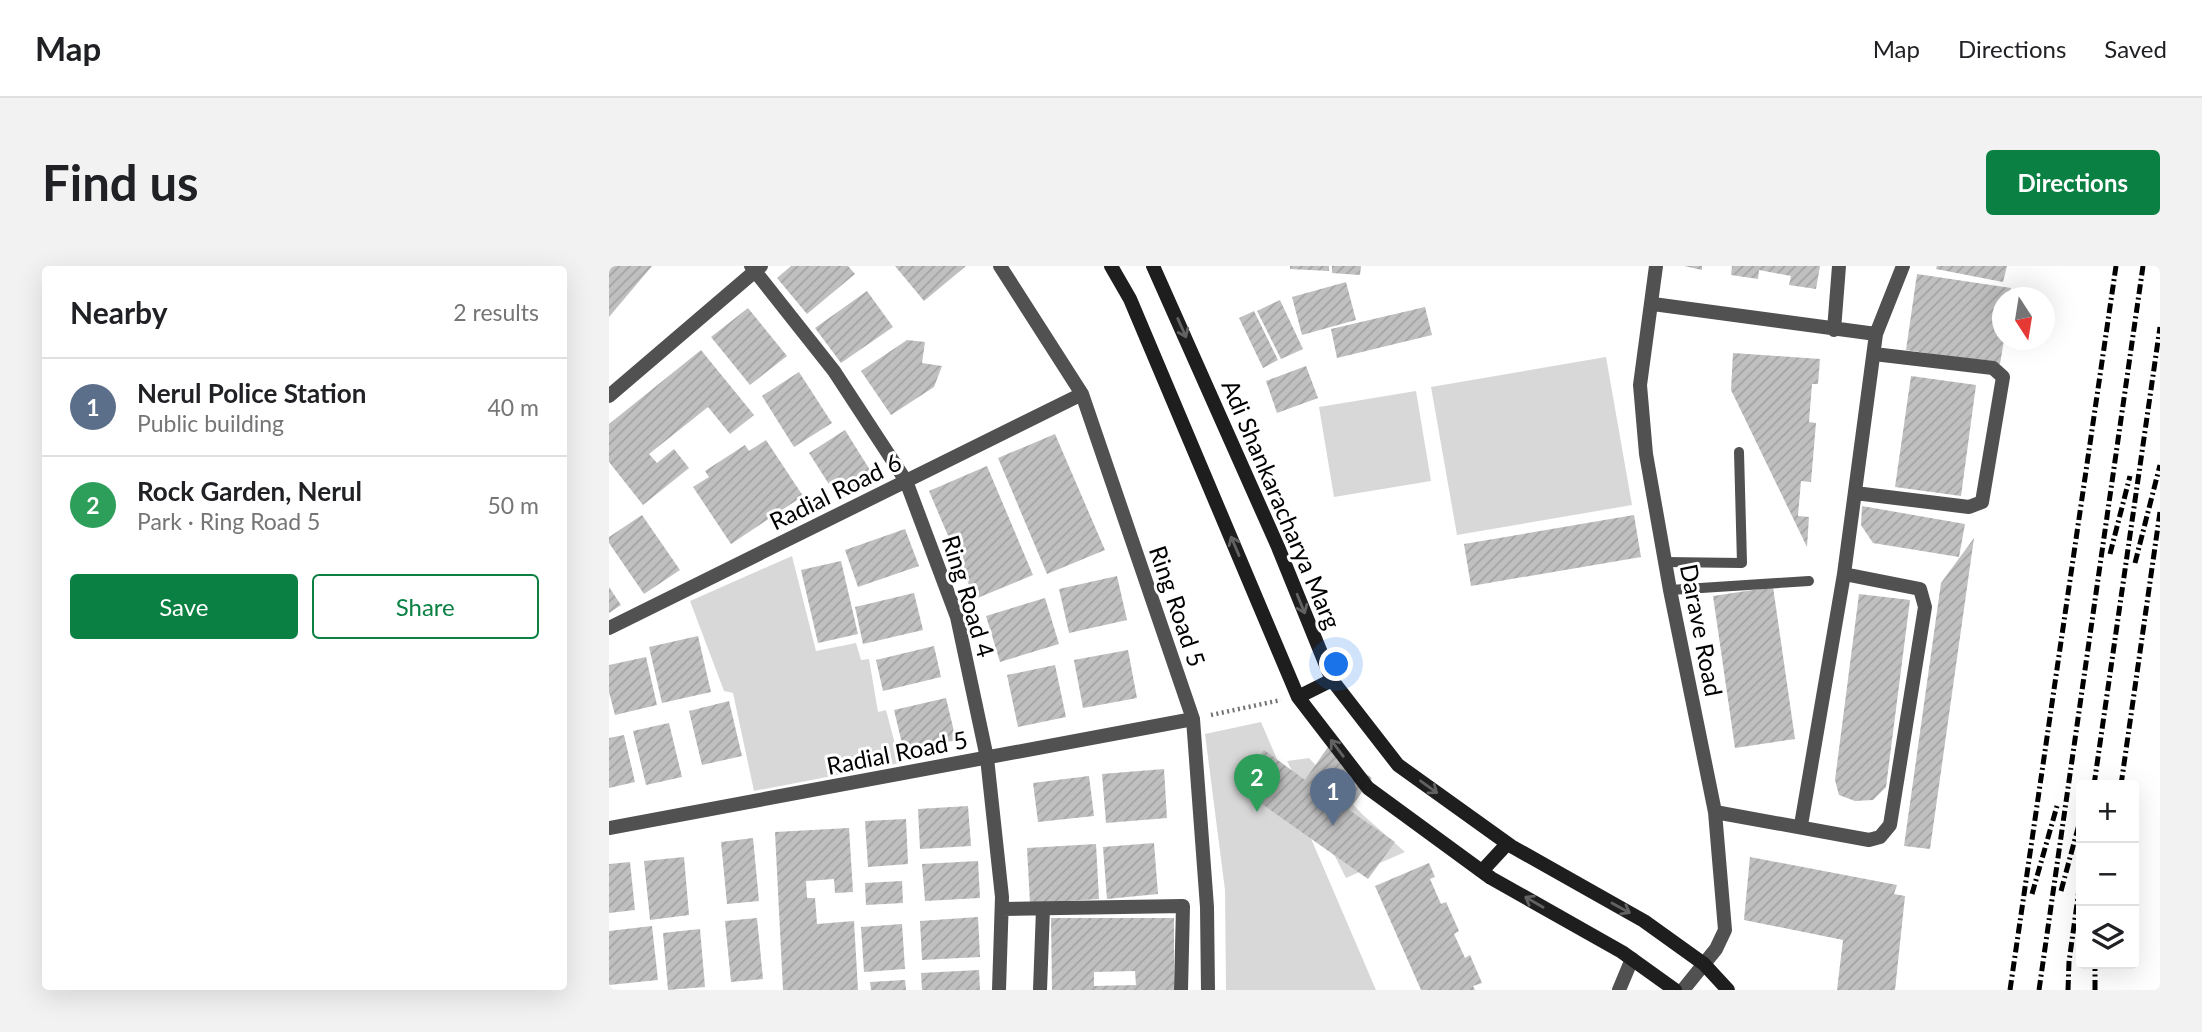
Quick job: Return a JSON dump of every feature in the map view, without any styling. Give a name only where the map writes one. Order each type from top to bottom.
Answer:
[{"type":"main road","points":[[1111,266],[1130,299],[1298,696],[1368,788],[1482,871],[1632,959],[1675,990]]},
{"type":"main road","name":"Adi Shankaracharya Marg","points":[[1153,266],[1272,535],[1332,680],[1398,765],[1507,844],[1644,921],[1704,964],[1728,990]]},
{"type":"main road","points":[[1298,696],[1332,680]]},
{"type":"main road","points":[[1482,871],[1507,844]]},
{"type":"street","name":"Ring Road 5","points":[[1000,266],[1082,394],[1193,719],[1207,907],[1208,990]]},
{"type":"street","name":"Darave Road","points":[[1656,266],[1640,385],[1646,454],[1669,590],[1716,812],[1725,929],[1716,949],[1683,990]]},
{"type":"street","points":[[1834,330],[1839,266]]},
{"type":"street","points":[[1801,825],[1844,573],[1876,334],[1903,266]]},
{"type":"street","points":[[609,396],[756,268]]},
{"type":"street","name":"Ring Road 4","points":[[756,268],[834,371],[906,481],[957,617],[987,758],[1002,909],[999,990]]},
{"type":"street","points":[[1653,304],[1876,334]]},
{"type":"street","points":[[1855,493],[1969,507],[1982,502],[2003,377],[1993,369],[1874,354]]},
{"type":"street","name":"Radial Road 6","points":[[609,628],[1082,394]]},
{"type":"street","points":[[1716,812],[1801,825],[1869,840],[1879,837],[1890,825],[1925,607],[1924,594],[1920,589],[1844,573]]},
{"type":"street","name":"Radial Road 5","points":[[609,828],[1193,719]]},
{"type":"street","points":[[1181,990],[1183,906]]},
{"type":"street","points":[[1002,909],[1207,907]]},
{"type":"street","points":[[1041,990],[1043,909]]},
{"type":"street","points":[[1619,990],[1632,959]]},
{"type":"lane","points":[[1665,562],[1742,563],[1739,452]]},
{"type":"lane","points":[[1669,590],[1809,581]]},
{"type":"path","points":[[1193,719],[1298,696]]},
{"type":"shaded area","points":[[1606,357],[1632,505],[1457,535],[1431,387]]},
{"type":"shaded area","points":[[1416,391],[1431,481],[1334,497],[1319,407]]},
{"type":"shaded area","points":[[792,556],[816,651],[856,643],[861,660],[869,659],[878,712],[886,710],[900,763],[754,791],[733,693],[724,691],[690,601]]},
{"type":"shaded area","points":[[1261,722],[1376,990],[1226,990],[1225,890],[1205,734]]},
{"type":"shaded area","points":[[1309,758],[1363,815],[1405,852],[1346,878],[1287,761]]},
{"type":"building","points":[[609,266],[652,266],[609,317]]},
{"type":"building","points":[[791,266],[848,266],[855,274],[807,314],[777,278]]},
{"type":"building","points":[[895,266],[966,266],[924,301]]},
{"type":"building","points":[[1290,266],[1329,266],[1329,271],[1290,269]]},
{"type":"building","points":[[1332,266],[1361,266],[1360,275],[1332,273]]},
{"type":"building","points":[[1684,266],[1702,266],[1702,270]]},
{"type":"building","points":[[1732,266],[1820,266],[1816,289],[1789,285],[1791,276],[1759,270],[1758,279],[1731,275]]},
{"type":"building","points":[[1937,266],[2007,266],[2003,282],[1936,269]]},
{"type":"building","points":[[1917,274],[2004,287],[1992,287],[1992,350],[2002,350],[2000,364],[1906,350]]},
{"type":"building","points":[[1346,282],[1356,320],[1302,335],[1292,297]]},
{"type":"building","points":[[867,291],[893,327],[841,363],[815,328]]},
{"type":"building","points":[[1280,300],[1303,349],[1281,359],[1257,311]]},
{"type":"building","points":[[1425,307],[1432,335],[1337,358],[1331,329]]},
{"type":"building","points":[[748,308],[787,356],[750,385],[711,337]]},
{"type":"building","points":[[1254,311],[1278,360],[1263,368],[1239,318]]},
{"type":"building","points":[[907,340],[925,342],[922,363],[942,366],[934,387],[891,415],[861,371]]},
{"type":"building","points":[[701,350],[754,415],[730,434],[708,407],[649,454],[657,463],[674,449],[689,468],[643,505],[609,462],[609,424]]},
{"type":"building","points":[[1733,353],[1820,359],[1818,384],[1812,384],[1809,422],[1816,423],[1811,482],[1801,481],[1798,516],[1809,517],[1807,547],[1731,390]]},
{"type":"building","points":[[1306,366],[1318,398],[1277,413],[1266,381]]},
{"type":"building","points":[[799,372],[832,423],[794,447],[762,396]]},
{"type":"building","points":[[1911,376],[1976,385],[1961,496],[1895,487]]},
{"type":"building","points":[[845,430],[875,478],[839,500],[809,453]]},
{"type":"building","points":[[1055,434],[1105,550],[1047,574],[998,458]]},
{"type":"building","points":[[766,440],[803,496],[731,544],[693,487],[709,477],[705,471],[745,445],[749,451]]},
{"type":"building","points":[[987,466],[1033,575],[975,599],[929,491]]},
{"type":"building","points":[[1862,506],[1965,524],[1959,557],[1873,543],[1861,525]]},
{"type":"building","points":[[642,515],[680,570],[644,594],[609,543],[609,537]]},
{"type":"building","points":[[1634,515],[1641,557],[1471,586],[1464,544]]},
{"type":"building","points":[[905,529],[919,566],[858,587],[845,550]]},
{"type":"building","points":[[1974,538],[1930,849],[1904,846],[1941,583]]},
{"type":"building","points":[[841,561],[858,634],[818,643],[801,570]]},
{"type":"building","points":[[1117,576],[1127,620],[1069,633],[1059,589]]},
{"type":"building","points":[[609,587],[621,605],[609,613]]},
{"type":"building","points":[[1773,587],[1795,739],[1735,748],[1713,596]]},
{"type":"building","points":[[914,593],[923,630],[863,644],[855,607]]},
{"type":"building","points":[[1859,594],[1910,600],[1886,787],[1873,800],[1855,801],[1839,795],[1835,780]]},
{"type":"building","points":[[1045,598],[1059,644],[1000,662],[986,616]]},
{"type":"building","points":[[698,636],[711,692],[662,703],[649,647]]},
{"type":"building","points":[[934,646],[941,677],[883,691],[876,660]]},
{"type":"building","points":[[1128,650],[1137,698],[1083,708],[1074,660]]},
{"type":"building","points":[[646,657],[657,705],[615,715],[609,692],[609,665]]},
{"type":"building","points":[[1055,665],[1066,717],[1018,727],[1007,675]]},
{"type":"building","points":[[946,698],[956,740],[904,752],[894,710]]},
{"type":"building","points":[[729,701],[742,756],[702,765],[689,711]]},
{"type":"building","points":[[669,723],[682,777],[646,785],[633,731]]},
{"type":"building","points":[[624,735],[635,782],[609,788],[609,738]]},
{"type":"building","points":[[1328,747],[1372,778],[1349,810],[1395,842],[1368,879],[1238,787],[1264,750],[1305,780]]},
{"type":"building","points":[[1164,769],[1167,818],[1106,823],[1102,774]]},
{"type":"building","points":[[1089,776],[1094,816],[1038,822],[1033,783]]},
{"type":"building","points":[[968,806],[971,846],[920,849],[918,809]]},
{"type":"building","points":[[906,819],[908,864],[868,867],[865,821]]},
{"type":"building","points":[[849,828],[853,892],[835,893],[834,879],[806,881],[807,898],[815,898],[817,924],[854,921],[858,990],[783,990],[775,832]]},
{"type":"building","points":[[753,838],[759,901],[727,904],[721,842]]},
{"type":"building","points":[[1154,843],[1158,894],[1107,899],[1103,847]]},
{"type":"building","points":[[1096,844],[1099,899],[1030,903],[1027,848]]},
{"type":"building","points":[[684,857],[689,915],[650,920],[644,861]]},
{"type":"building","points":[[1750,857],[1897,885],[1894,894],[1905,896],[1895,990],[1837,990],[1843,940],[1744,920]]},
{"type":"building","points":[[978,861],[980,898],[925,901],[922,864]]},
{"type":"building","points":[[630,862],[635,910],[609,913],[609,864]]},
{"type":"building","points":[[1429,863],[1435,877],[1430,879],[1441,904],[1446,902],[1459,931],[1454,934],[1465,958],[1470,955],[1482,983],[1473,986],[1475,990],[1421,990],[1375,886]]},
{"type":"building","points":[[902,881],[903,903],[866,905],[865,883]]},
{"type":"building","points":[[978,917],[980,957],[922,960],[920,921]]},
{"type":"building","points":[[757,918],[763,979],[731,982],[725,921]]},
{"type":"building","points":[[1051,918],[1174,918],[1174,990],[1052,990]],"holes":[[[1135,971],[1136,985],[1094,986],[1094,972]]]},
{"type":"building","points":[[902,924],[905,969],[864,972],[861,927]]},
{"type":"building","points":[[652,926],[658,980],[609,985],[609,931]]},
{"type":"building","points":[[700,929],[705,987],[668,990],[663,933]]},
{"type":"building","points":[[979,970],[980,990],[922,990],[921,973]]},
{"type":"building","points":[[905,980],[906,990],[871,990],[870,982]]},
{"type":"railway","points":[[2010,990],[2116,266]]},
{"type":"railway","points":[[2039,990],[2143,266]]},
{"type":"railway","points":[[2095,780],[2160,327]]},
{"type":"railway","points":[[2135,563],[2160,465]]},
{"type":"railway","points":[[2110,554],[2130,476]]},
{"type":"railway","points":[[2122,780],[2160,512]]},
{"type":"railway","points":[[2032,894],[2057,806]]},
{"type":"railway","points":[[2061,891],[2076,836]]},
{"type":"railway","points":[[2068,990],[2077,906]]},
{"type":"railway","points":[[2095,969],[2095,990]]},
{"type":"place","name":"Rock Garden, Nerul","points":[[1257,812]]},
{"type":"place","name":"Nerul Police Station","points":[[1333,826]]}]
